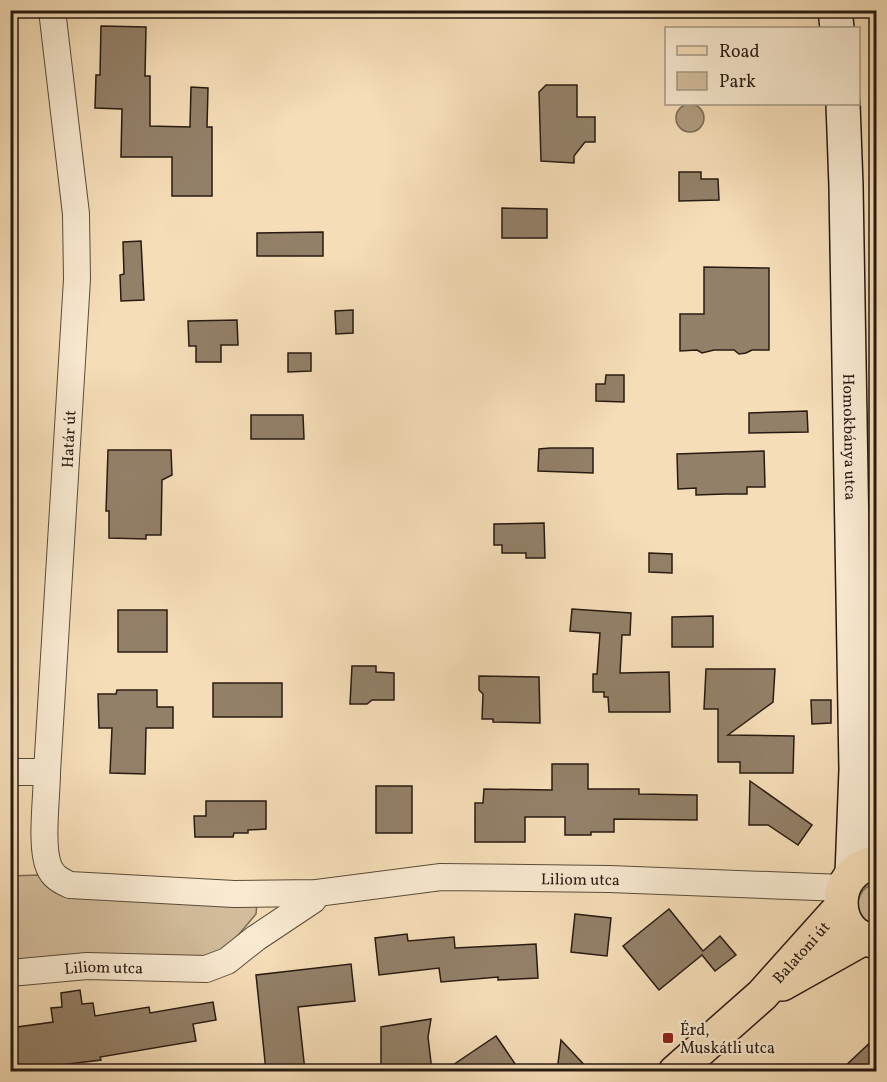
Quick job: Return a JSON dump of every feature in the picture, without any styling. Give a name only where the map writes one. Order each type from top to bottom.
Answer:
[{"type":"main road","points":[[853,883],[848,926],[870,939]]},
{"type":"main road","name":"Balatoni út","points":[[675,1071],[762,995],[853,883]]},
{"type":"main road","name":"Balatoni út","points":[[762,995],[870,939]]},
{"type":"street","name":"Határ út","points":[[49,868],[45,853],[47,772],[77,279],[76,214],[52,10]]},
{"type":"street","points":[[835,10],[837,27]]},
{"type":"street","name":"Homokbánya utca","points":[[843,105],[856,770],[853,883]]},
{"type":"street","name":"Homokbánya utca","points":[[856,770],[876,831]]},
{"type":"street","points":[[10,772],[47,772]]},
{"type":"street","name":"Liliom utca","points":[[49,868],[56,878],[70,885],[234,894],[317,893],[441,877],[853,883]]},
{"type":"street","name":"Liliom utca","points":[[10,973],[87,966],[206,969],[227,961],[256,938],[313,900],[317,893]]},
{"type":"green space","points":[[38,875],[55,887],[257,903],[256,914],[224,952],[206,969],[11,973],[10,876]]},
{"type":"green space","points":[[876,882],[876,925],[862,916],[858,904],[863,891]]},
{"type":"shaded area","points":[[684,105],[696,105],[703,112],[703,124],[696,131],[684,131],[677,124],[677,112]]},
{"type":"building","points":[[101,26],[146,27],[145,76],[150,76],[150,126],[190,127],[191,87],[208,88],[207,127],[212,127],[212,196],[172,196],[172,157],[121,157],[122,109],[95,108],[96,75],[100,75]]},
{"type":"building","points":[[546,85],[577,85],[577,117],[595,117],[595,142],[585,142],[574,156],[574,163],[541,161],[539,92]]},
{"type":"building","points":[[679,172],[701,172],[701,179],[718,179],[719,200],[679,201]]},
{"type":"building","points":[[502,208],[547,209],[547,238],[502,238]]},
{"type":"building","points":[[323,232],[323,256],[257,256],[257,233]]},
{"type":"building","points":[[141,241],[144,300],[121,301],[120,275],[124,274],[123,242]]},
{"type":"building","points":[[704,267],[769,268],[769,350],[752,350],[739,354],[734,350],[714,350],[702,353],[697,350],[680,351],[680,314],[704,314]]},
{"type":"building","points":[[353,310],[353,333],[336,334],[335,311]]},
{"type":"building","points":[[237,320],[238,345],[221,345],[221,362],[196,362],[196,346],[189,346],[188,321]]},
{"type":"building","points":[[288,353],[311,353],[311,371],[288,372]]},
{"type":"building","points":[[606,375],[624,375],[624,402],[596,401],[596,384],[605,384]]},
{"type":"building","points":[[807,411],[808,432],[749,433],[749,413]]},
{"type":"building","points":[[251,415],[303,415],[304,439],[251,439]]},
{"type":"building","points":[[593,448],[593,473],[538,471],[539,449]]},
{"type":"building","points":[[108,450],[171,450],[172,475],[162,480],[161,535],[146,535],[146,539],[109,538],[109,511],[106,511]]},
{"type":"building","points":[[764,451],[765,487],[747,487],[747,494],[696,495],[696,488],[678,489],[677,454]]},
{"type":"building","points":[[544,523],[545,558],[526,558],[526,553],[502,553],[502,545],[494,545],[494,524]]},
{"type":"building","points":[[649,553],[672,554],[672,573],[649,572]]},
{"type":"building","points":[[572,609],[631,613],[630,635],[622,635],[620,673],[669,672],[670,712],[609,712],[608,697],[604,697],[604,692],[593,692],[593,674],[597,674],[600,633],[570,631]]},
{"type":"building","points":[[118,610],[167,610],[167,652],[118,652]]},
{"type":"building","points":[[713,616],[713,647],[672,647],[672,617]]},
{"type":"building","points":[[352,666],[376,666],[376,672],[394,673],[394,700],[372,700],[367,704],[350,704]]},
{"type":"building","points":[[706,669],[775,669],[773,702],[728,735],[794,736],[793,773],[740,773],[740,762],[718,762],[718,709],[704,709]]},
{"type":"building","points":[[479,676],[539,677],[540,723],[493,722],[493,719],[482,719],[483,694],[479,690]]},
{"type":"building","points":[[213,683],[282,683],[282,717],[213,717]]},
{"type":"building","points":[[117,690],[157,690],[157,707],[173,707],[173,728],[146,728],[145,774],[110,773],[112,728],[99,728],[98,694],[116,694]]},
{"type":"building","points":[[811,700],[831,700],[831,723],[812,724]]},
{"type":"building","points":[[552,764],[588,764],[588,789],[639,789],[639,794],[697,795],[697,820],[614,819],[614,832],[565,835],[565,817],[525,817],[525,842],[475,842],[475,803],[483,803],[484,789],[552,790]]},
{"type":"building","points":[[750,781],[812,825],[798,845],[768,825],[749,825]]},
{"type":"building","points":[[376,786],[412,786],[412,833],[376,833]]},
{"type":"building","points":[[206,801],[266,801],[266,829],[234,833],[233,837],[195,837],[194,816],[206,816]]},
{"type":"building","points":[[669,909],[703,951],[720,936],[736,955],[715,971],[702,955],[659,990],[623,946]]},
{"type":"building","points":[[575,914],[611,918],[607,956],[571,952]]},
{"type":"building","points":[[407,934],[408,941],[454,937],[455,948],[536,944],[538,978],[498,980],[498,977],[441,982],[439,968],[379,975],[375,938]]},
{"type":"building","points":[[351,964],[355,1001],[298,1007],[305,1071],[266,1071],[256,975]]},
{"type":"building","points":[[80,990],[82,1004],[93,1003],[95,1016],[149,1007],[150,1013],[213,1002],[216,1020],[193,1024],[196,1041],[100,1057],[101,1060],[10,1071],[10,1028],[53,1022],[51,1008],[62,1007],[61,993]]},
{"type":"building","points":[[431,1019],[428,1037],[432,1071],[381,1071],[381,1027]]},
{"type":"building","points":[[496,1036],[520,1071],[444,1071]]},
{"type":"building","points":[[876,1037],[876,1071],[840,1071]]},
{"type":"building","points":[[561,1040],[590,1071],[557,1071]]},
{"type":"place","name":"Érd, Muskátli utca","points":[[668,1038]]}]
